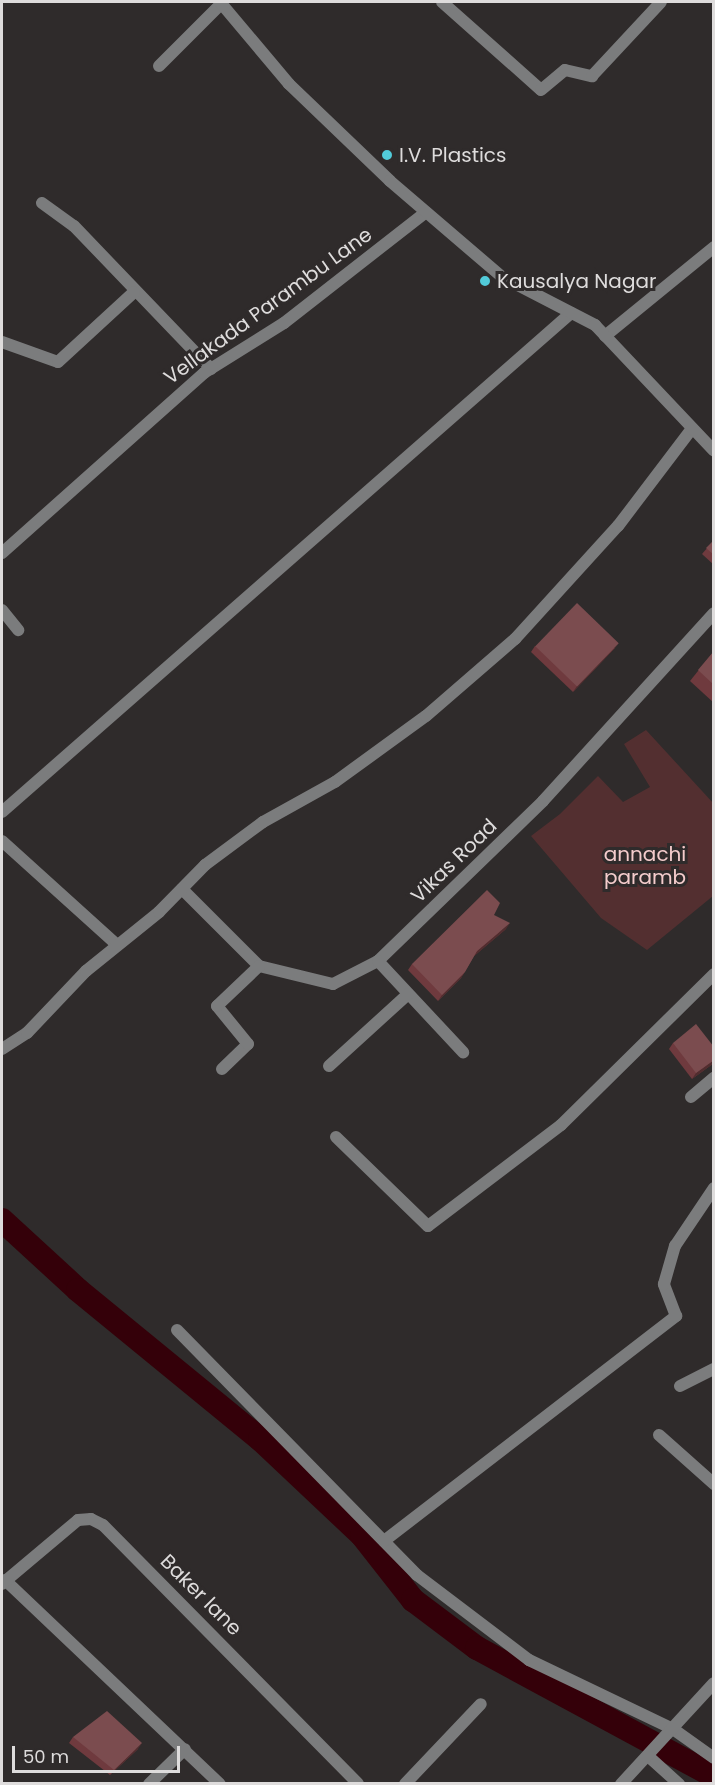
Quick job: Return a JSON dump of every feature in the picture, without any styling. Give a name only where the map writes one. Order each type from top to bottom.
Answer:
[{"type":"street","points":[[442,2],[541,90],[566,70],[592,76],[662,2]]},
{"type":"street","points":[[159,66],[221,3],[289,84],[426,212],[502,277],[595,325],[691,430],[714,451]]},
{"type":"street","points":[[42,203],[74,226],[134,292],[211,369]]},
{"type":"street","name":"Vellakada Parambu Lane","points":[[2,553],[211,369],[284,323],[426,212]]},
{"type":"street","points":[[605,336],[714,247]]},
{"type":"street","points":[[2,342],[58,362],[134,292]]},
{"type":"street","points":[[2,812],[571,313]]},
{"type":"street","points":[[2,1049],[27,1033],[86,971],[182,889],[205,865],[263,822],[335,782],[426,716],[515,639],[618,526],[691,430]]},
{"type":"street","points":[[2,610],[18,630]]},
{"type":"street","name":"Vikas Road","points":[[259,966],[333,984],[378,961],[543,801],[714,613]]},
{"type":"street","points":[[2,842],[117,945]]},
{"type":"street","points":[[182,889],[259,966],[217,1006],[248,1044],[222,1070]]},
{"type":"street","points":[[378,961],[463,1052]]},
{"type":"street","points":[[336,1137],[429,1226],[561,1125],[714,974]]},
{"type":"street","points":[[329,1066],[408,994]]},
{"type":"street","points":[[691,1097],[714,1078]]},
{"type":"street","points":[[384,1541],[676,1316],[664,1284],[675,1246],[714,1188]]},
{"type":"street","points":[[177,1330],[417,1575],[529,1660],[673,1729],[714,1758]]},
{"type":"street","points":[[680,1386],[714,1369]]},
{"type":"street","points":[[659,1435],[714,1484]]},
{"type":"street","name":"Baker lane","points":[[3,1582],[78,1520],[91,1519],[103,1525],[358,1784]]},
{"type":"street","points":[[3,1582],[220,1784]]},
{"type":"street","points":[[624,1781],[714,1683]]},
{"type":"street","points":[[405,1784],[481,1704]]},
{"type":"street","points":[[149,1784],[185,1749]]},
{"type":"street","points":[[648,1756],[679,1784]]},
{"type":"green space","name":"annachi paramb","points":[[646,730],[714,804],[713,896],[647,950],[601,918],[531,836],[560,814],[598,776],[623,802],[650,787],[624,744]]},
{"type":"building","points":[[714,540],[714,555],[706,548]]},
{"type":"building","points":[[577,603],[619,643],[577,686],[535,646]]},
{"type":"building","points":[[714,651],[714,685],[698,670]]},
{"type":"building","points":[[487,890],[500,903],[494,915],[510,923],[477,951],[465,972],[442,995],[412,964]]},
{"type":"building","points":[[696,1024],[714,1047],[714,1060],[696,1073],[673,1043]]},
{"type":"building","points":[[107,1711],[142,1743],[114,1770],[73,1737]]},
{"type":"waterway","points":[[2,1220],[78,1290],[260,1439],[362,1535],[413,1600],[477,1648],[714,1776]]},
{"type":"place","name":"I.V. Plastics","points":[[387,155]]},
{"type":"place","name":"Kausalya Nagar","points":[[485,281]]}]
